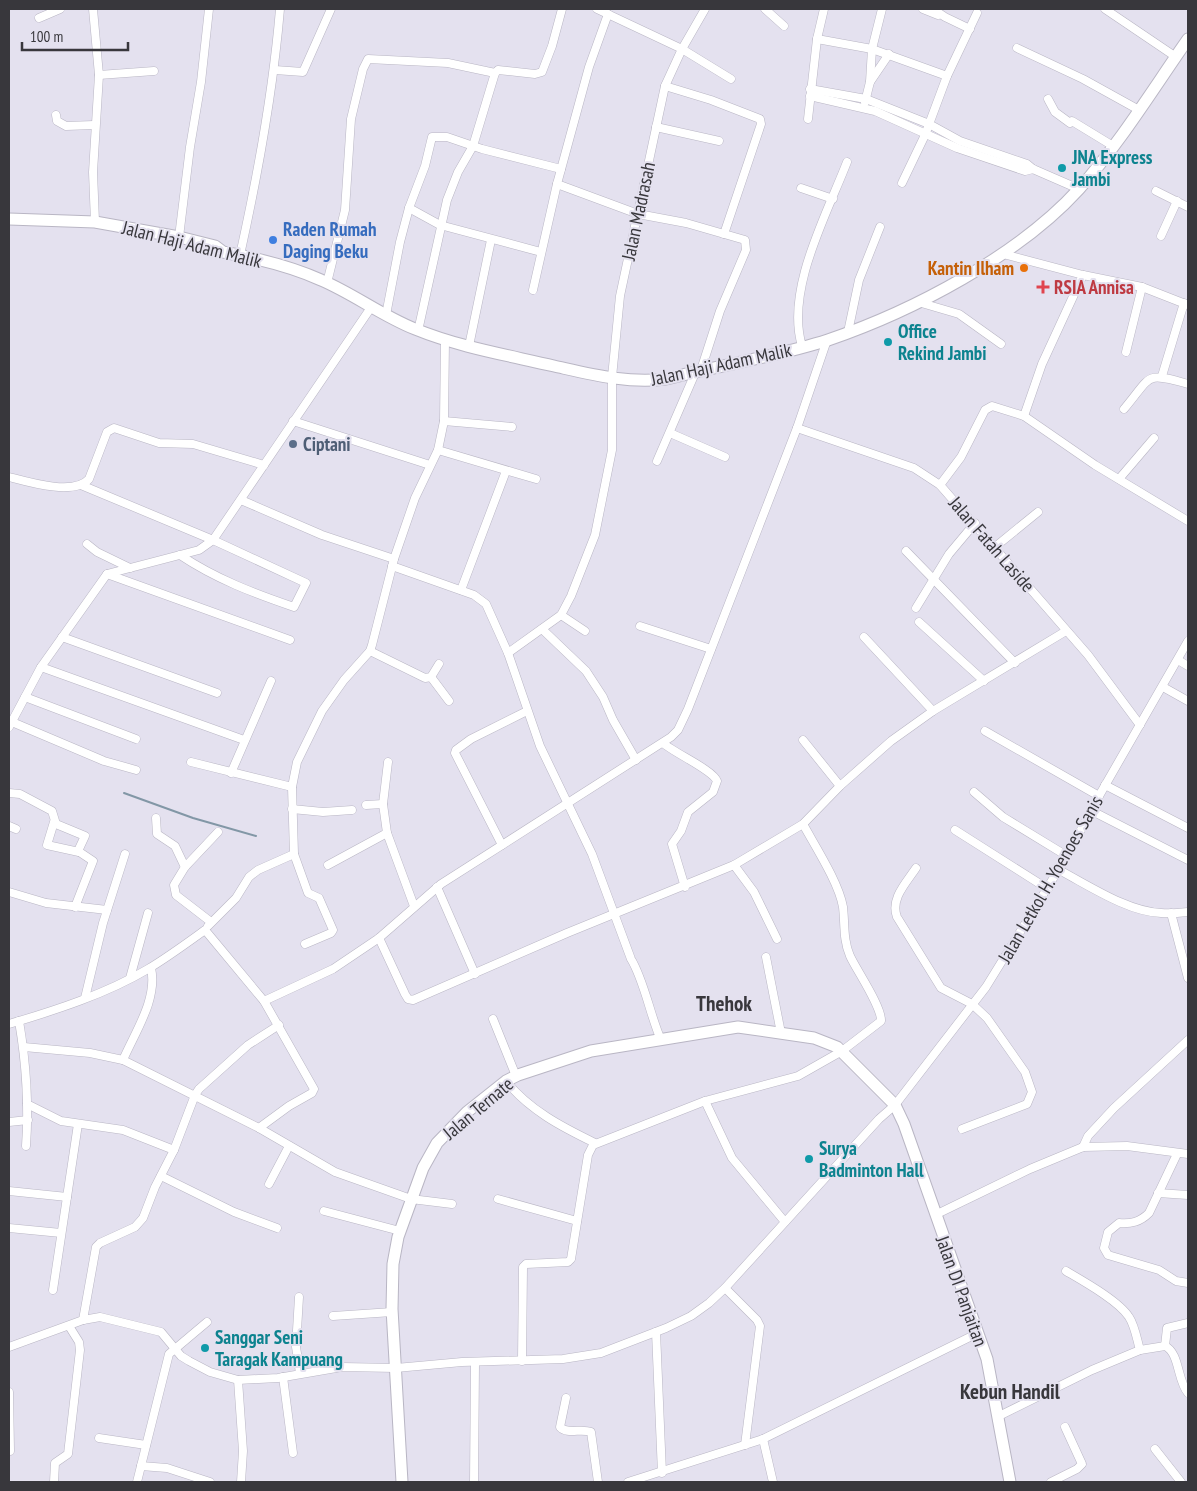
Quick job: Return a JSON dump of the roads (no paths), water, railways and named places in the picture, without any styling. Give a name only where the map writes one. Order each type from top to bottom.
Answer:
[{"type":"main road","name":"Jalan Haji Adam Malik","points":[[9,219],[95,222],[178,237],[215,246],[223,252],[302,272],[372,306],[386,316],[418,331],[445,340],[612,377],[649,381],[828,340],[918,302],[1003,254],[1079,190],[1139,110],[1188,39]]},
{"type":"main road","points":[[9,227],[96,229],[135,234],[214,254],[223,252]]},
{"type":"main road","name":"Jalan Ternate","points":[[402,1482],[392,1312],[393,1264],[400,1231],[423,1168],[446,1131],[511,1078],[591,1051],[738,1027],[814,1038],[842,1051],[895,1105]]},
{"type":"main road","name":"Jalan DI Panjaitan","points":[[895,1105],[904,1124],[988,1366],[1010,1482]]},
{"type":"street","points":[[39,18],[60,9]]},
{"type":"street","points":[[93,9],[100,75],[94,125],[95,222]]},
{"type":"street","points":[[178,237],[201,82],[209,9]]},
{"type":"street","points":[[240,255],[257,179],[275,70],[280,9]]},
{"type":"street","points":[[275,70],[299,74],[303,72],[331,9]]},
{"type":"street","points":[[418,331],[447,200],[458,172],[473,146],[495,73],[498,70],[539,74],[544,70],[562,9]]},
{"type":"street","points":[[598,9],[682,49],[730,79]]},
{"type":"street","name":"Jalan Madrasah","points":[[561,615],[571,596],[595,535],[606,493],[612,450],[612,377],[620,296],[665,86],[682,49],[705,9]]},
{"type":"street","points":[[766,9],[784,26]]},
{"type":"street","points":[[808,119],[817,38],[824,9]]},
{"type":"street","points":[[864,103],[870,82],[872,49],[882,9]]},
{"type":"street","points":[[923,9],[970,29]]},
{"type":"street","points":[[934,9],[945,17]]},
{"type":"street","points":[[1105,9],[1176,57]]},
{"type":"street","points":[[902,183],[925,135],[947,76],[977,13]]},
{"type":"street","points":[[533,290],[540,252],[561,169],[589,67],[608,14]]},
{"type":"street","points":[[817,38],[872,49],[947,76]]},
{"type":"street","points":[[1018,48],[1084,79],[1139,110]]},
{"type":"street","points":[[870,82],[889,54]]},
{"type":"street","points":[[327,283],[345,210],[351,119],[363,69],[368,59],[448,63],[495,73]]},
{"type":"street","points":[[100,75],[154,71]]},
{"type":"street","points":[[665,86],[729,106],[760,120],[761,124],[724,234]]},
{"type":"street","points":[[810,93],[864,103],[929,124],[959,145]]},
{"type":"street","points":[[1048,99],[1061,118],[1072,122],[1113,146]]},
{"type":"street","points":[[864,103],[925,135],[959,145],[1025,171],[1033,169],[1079,190]]},
{"type":"street","points":[[56,115],[57,121],[66,126],[94,125]]},
{"type":"street","points":[[656,127],[719,141]]},
{"type":"street","points":[[386,316],[409,208],[425,166],[432,137],[447,137],[473,146],[561,169]]},
{"type":"street","points":[[802,346],[796,320],[805,272],[820,227],[847,162]]},
{"type":"street","points":[[557,184],[638,214],[686,223],[745,240],[747,246],[720,311],[699,371],[657,461]]},
{"type":"street","points":[[801,188],[833,199]]},
{"type":"street","points":[[1156,191],[1188,207]]},
{"type":"street","points":[[1161,236],[1177,202]]},
{"type":"street","points":[[409,208],[440,225],[540,252]]},
{"type":"street","points":[[848,332],[859,280],[880,227]]},
{"type":"street","points":[[469,346],[491,240]]},
{"type":"street","points":[[1003,254],[1142,288],[1186,304],[1162,376]]},
{"type":"street","points":[[1024,416],[1042,364],[1083,275]]},
{"type":"street","points":[[1126,352],[1142,288]]},
{"type":"street","points":[[918,302],[959,314],[1001,344]]},
{"type":"street","points":[[136,770],[10,725],[41,667],[107,574],[200,550],[213,540],[372,306]]},
{"type":"street","points":[[305,944],[331,933],[333,930],[320,898],[308,893],[294,854],[292,786],[297,762],[322,711],[344,680],[370,651],[393,562],[415,498],[438,450],[444,421],[445,340]]},
{"type":"street","points":[[264,1001],[333,969],[379,938],[437,887],[663,743],[678,730],[797,428],[828,340]]},
{"type":"street","points":[[1124,409],[1148,379],[1155,376],[1162,376],[1188,384]]},
{"type":"street","points":[[940,485],[961,457],[989,407],[1000,407],[1024,416],[1119,479],[1188,521]]},
{"type":"street","points":[[444,421],[512,427]]},
{"type":"street","points":[[293,422],[430,465]]},
{"type":"street","points":[[81,486],[89,480],[109,428],[159,443],[193,444],[264,464]]},
{"type":"street","name":"Jalan Fatah Laside","points":[[797,428],[914,468],[940,485],[1088,655],[1140,725]]},
{"type":"street","points":[[670,433],[725,457]]},
{"type":"street","points":[[1119,479],[1154,438]]},
{"type":"street","points":[[438,450],[536,479]]},
{"type":"street","points":[[461,590],[506,471]]},
{"type":"street","points":[[9,477],[59,487],[81,486],[213,540],[306,583],[294,607],[217,578],[180,555]]},
{"type":"street","points":[[241,500],[322,536],[461,590],[481,599],[486,604],[508,653],[527,711],[554,776],[569,802],[615,914],[631,959],[637,968],[651,1017],[661,1040]]},
{"type":"street","points":[[995,548],[1038,512]]},
{"type":"street","points":[[916,608],[933,578],[975,523]]},
{"type":"street","points":[[87,544],[97,552],[130,568]]},
{"type":"street","points":[[906,551],[1016,663]]},
{"type":"street","points":[[107,574],[290,640]]},
{"type":"street","points":[[508,653],[561,615],[585,631]]},
{"type":"street","points":[[920,622],[984,681]]},
{"type":"street","points":[[640,626],[711,649]]},
{"type":"street","points":[[542,629],[586,671],[603,697],[613,720],[636,760]]},
{"type":"street","points":[[379,938],[405,994],[410,1000],[413,1000],[615,914],[685,887],[734,865],[803,824],[840,786],[891,741],[933,711],[1066,632]]},
{"type":"street","points":[[62,637],[217,693]]},
{"type":"street","points":[[864,637],[933,711]]},
{"type":"street","name":"Jalan Letkol H. Yoenoes Sanis","points":[[83,1320],[100,1317],[150,1328],[166,1336],[174,1348],[189,1361],[210,1372],[238,1380],[284,1377],[342,1368],[396,1368],[475,1362],[563,1359],[600,1353],[656,1332],[691,1316],[726,1288],[879,1119],[895,1105],[986,988],[1048,889],[1188,641]]},
{"type":"street","points":[[370,651],[419,677],[431,677]]},
{"type":"street","points":[[1178,660],[1188,666]]},
{"type":"street","points":[[431,677],[439,664]]},
{"type":"street","points":[[41,667],[244,740]]},
{"type":"street","points":[[431,677],[448,701]]},
{"type":"street","points":[[232,773],[244,740],[271,681]]},
{"type":"street","points":[[1163,687],[1188,701]]},
{"type":"street","points":[[25,697],[136,739]]},
{"type":"street","points":[[502,845],[456,754],[456,750],[471,739],[527,711]]},
{"type":"street","points":[[985,730],[1099,796]]},
{"type":"street","points":[[804,740],[840,786]]},
{"type":"street","points":[[663,743],[680,756],[711,773],[717,781],[713,792],[690,809],[672,844],[685,887]]},
{"type":"street","points":[[191,762],[292,786]]},
{"type":"street","points":[[388,762],[383,804],[387,833],[414,906]]},
{"type":"street","points":[[1105,785],[1188,828]]},
{"type":"street","points":[[974,792],[1003,817],[1067,856]]},
{"type":"street","points":[[9,793],[20,794],[52,811],[54,822],[47,845],[78,852],[93,861],[75,907]]},
{"type":"street","points":[[366,805],[383,804]]},
{"type":"street","points":[[292,809],[322,812],[352,810]]},
{"type":"street","points":[[1092,811],[1188,860]]},
{"type":"street","points":[[156,818],[157,834],[174,846],[185,867]]},
{"type":"street","points":[[54,822],[85,836],[78,852]]},
{"type":"street","points":[[522,1361],[523,1267],[526,1264],[570,1261],[588,1155],[595,1143],[706,1101],[798,1076],[842,1051],[879,1024],[882,1018],[849,954],[843,928],[843,906],[829,873],[803,824]]},
{"type":"street","points":[[954,830],[1048,889]]},
{"type":"street","points":[[211,922],[176,895],[174,886],[176,879],[185,867],[218,832]]},
{"type":"street","points":[[328,865],[387,833]]},
{"type":"street","points":[[85,998],[107,910],[125,854]]},
{"type":"street","points":[[9,1024],[85,998],[150,968],[205,930],[236,898],[249,877],[258,870],[294,854]]},
{"type":"street","points":[[734,865],[754,892],[777,939]]},
{"type":"street","points":[[916,868],[895,901],[894,909],[897,917],[941,988],[972,1004],[987,1018],[1020,1065],[1032,1092],[1027,1104],[962,1129]]},
{"type":"street","points":[[1059,870],[1119,901],[1148,911],[1188,912]]},
{"type":"street","points":[[437,887],[475,974]]},
{"type":"street","points":[[9,892],[46,903],[107,910]]},
{"type":"street","points":[[130,978],[148,913]]},
{"type":"street","points":[[1171,913],[1188,978]]},
{"type":"street","points":[[205,930],[218,942],[264,1001],[313,1085],[314,1092],[289,1106],[259,1128]]},
{"type":"street","points":[[766,957],[781,1033]]},
{"type":"street","points":[[123,1060],[152,992],[153,979],[150,968]]},
{"type":"street","points":[[493,1019],[511,1078],[528,1104],[562,1126],[595,1143]]},
{"type":"street","points":[[19,1021],[24,1047],[28,1120],[26,1146]]},
{"type":"street","points":[[9,1347],[83,1320],[96,1247],[100,1243],[138,1225],[174,1150],[195,1095],[248,1046],[279,1025]]},
{"type":"street","points":[[1083,1147],[1088,1136],[1114,1108],[1188,1040]]},
{"type":"street","points":[[24,1047],[90,1053],[123,1060],[259,1128],[335,1172],[411,1199],[452,1204]]},
{"type":"street","points":[[706,1101],[732,1158],[785,1222]]},
{"type":"street","points":[[27,1104],[60,1121],[123,1130],[174,1150]]},
{"type":"street","points":[[9,1122],[28,1120]]},
{"type":"street","points":[[53,1290],[60,1233],[78,1124]]},
{"type":"street","points":[[269,1184],[289,1146]]},
{"type":"street","points":[[936,1216],[1030,1169],[1083,1147],[1128,1146],[1188,1154]]},
{"type":"street","points":[[1177,1154],[1149,1213],[1143,1220],[1130,1224],[1119,1223],[1108,1232],[1104,1248],[1108,1255],[1159,1270],[1176,1281],[1188,1283]]},
{"type":"street","points":[[161,1176],[234,1212],[276,1228]]},
{"type":"street","points":[[9,1191],[67,1197]]},
{"type":"street","points":[[1158,1192],[1188,1195]]},
{"type":"street","points":[[498,1199],[577,1221]]},
{"type":"street","points":[[324,1211],[400,1231]]},
{"type":"street","points":[[9,1228],[60,1233]]},
{"type":"street","points":[[1066,1271],[1096,1289],[1125,1311],[1130,1317],[1140,1350]]},
{"type":"street","points":[[726,1288],[757,1320],[760,1326],[745,1445]]},
{"type":"street","points":[[299,1298],[296,1347],[300,1373]]},
{"type":"street","points":[[333,1316],[392,1312]]},
{"type":"street","points":[[138,1482],[169,1354],[174,1348],[184,1344],[207,1322]]},
{"type":"street","points":[[1165,1346],[1167,1328],[1188,1323]]},
{"type":"street","points":[[54,1482],[55,1463],[68,1454],[80,1350],[79,1342],[69,1326]]},
{"type":"street","points":[[656,1332],[662,1473]]},
{"type":"street","points":[[628,1482],[645,1480],[763,1439],[976,1334]]},
{"type":"street","points":[[999,1416],[1092,1370],[1140,1350],[1165,1346],[1171,1351],[1182,1385],[1188,1392]]},
{"type":"street","points":[[474,1482],[475,1362]]},
{"type":"street","points":[[284,1377],[293,1453]]},
{"type":"street","points":[[238,1380],[242,1482]]},
{"type":"street","points":[[9,1392],[10,1451]]},
{"type":"street","points":[[566,1398],[560,1427],[568,1431],[585,1430],[591,1432],[598,1482]]},
{"type":"street","points":[[1051,1482],[1077,1469],[1082,1464],[1065,1427]]},
{"type":"street","points":[[100,1438],[146,1446]]},
{"type":"street","points":[[763,1439],[773,1482]]},
{"type":"street","points":[[1155,1449],[1181,1482]]},
{"type":"street","points":[[141,1466],[167,1468],[210,1482]]},
{"type":"waterway","points":[[124,793],[193,818],[256,836]]},
{"type":"place","name":"JNA Express Jambi","points":[[1062,168]]},
{"type":"place","name":"Raden Rumah Daging Beku","points":[[273,240]]},
{"type":"place","name":"Kantin Ilham","points":[[1024,268]]},
{"type":"place","name":"RSIA Annisa","points":[[1043,287]]},
{"type":"place","name":"Office Rekind Jambi","points":[[888,342]]},
{"type":"place","name":"Ciptani","points":[[293,444]]},
{"type":"place","name":"Surya Badminton Hall","points":[[809,1159]]},
{"type":"place","name":"Sanggar Seni Taragak Kampuang","points":[[205,1348]]},
{"type":"district","name":"Thehok","points":[[724,1003]]},
{"type":"district","name":"Kebun Handil","points":[[1010,1391]]}]
